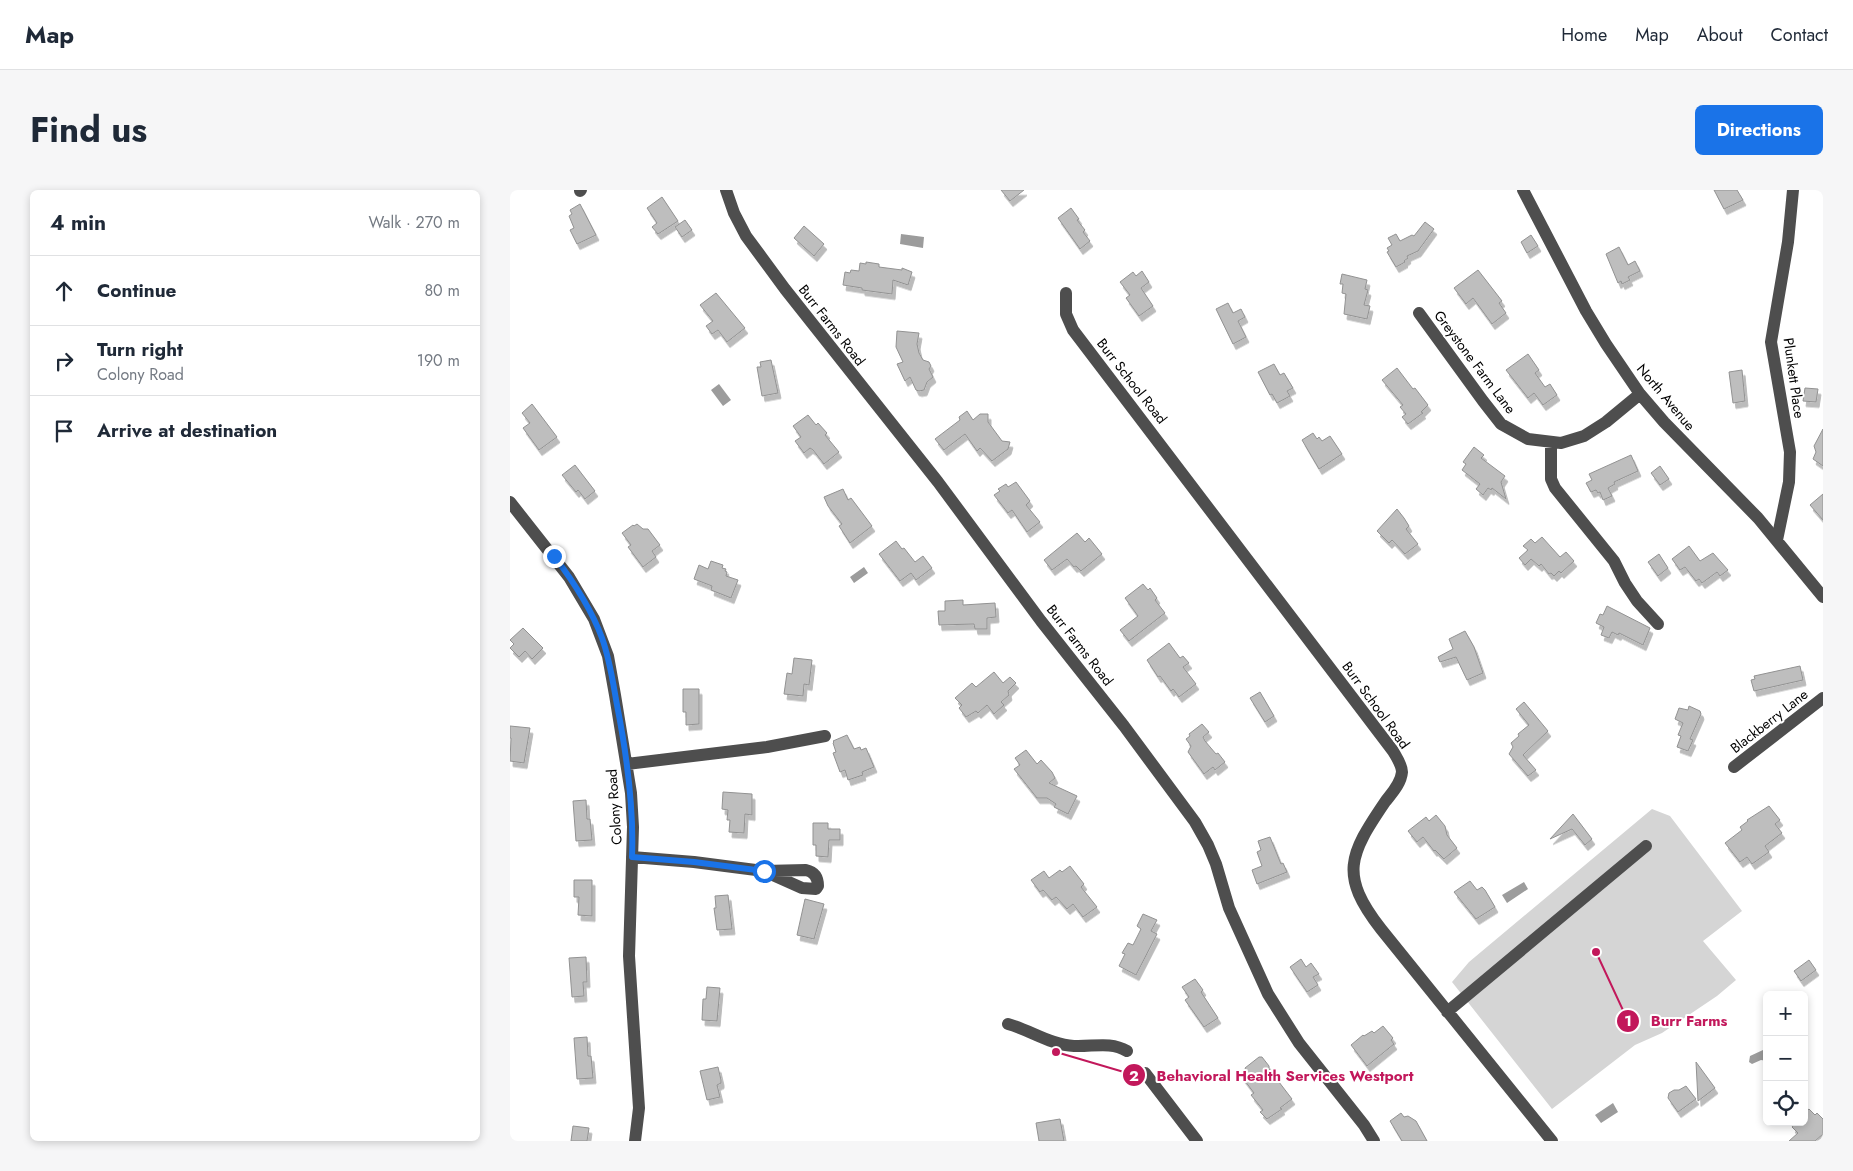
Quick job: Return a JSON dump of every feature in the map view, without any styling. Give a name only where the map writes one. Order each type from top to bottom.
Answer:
[{"type":"street","name":"Burr Farms Road","points":[[726,190],[734,213],[746,236],[785,289],[938,482],[1041,621],[1124,726],[1195,822],[1214,858],[1229,908],[1268,994],[1299,1043],[1364,1125],[1374,1141]]},
{"type":"street","name":"North Avenue","points":[[1523,190],[1586,311],[1640,394],[1664,422],[1758,518],[1822,595]]},
{"type":"street","name":"Plunkett Place","points":[[1777,540],[1789,482],[1790,452],[1771,342],[1788,242],[1793,190]]},
{"type":"street","name":"Burr School Road","points":[[1066,293],[1066,314],[1073,330],[1393,751],[1401,766],[1400,781],[1370,824],[1354,861],[1354,880],[1358,895],[1365,908],[1552,1141]]},
{"type":"street","name":"Greystone Farm Lane","points":[[1419,313],[1501,424],[1528,440],[1561,443],[1584,436],[1606,422],[1640,394]]},
{"type":"street","points":[[1551,442],[1551,479],[1555,488],[1614,561],[1637,601],[1658,624]]},
{"type":"street","name":"Colony Road","points":[[510,502],[570,577],[594,619],[608,656],[616,695],[631,793],[633,827],[629,956],[639,1108],[636,1141]]},
{"type":"street","name":"Blackberry Lane","points":[[1734,767],[1823,698]]},
{"type":"street","points":[[627,764],[767,746],[825,736]]},
{"type":"street","points":[[1448,1012],[1646,846]]},
{"type":"street","points":[[632,857],[694,862],[764,871]]},
{"type":"street","points":[[1008,1024],[1064,1044],[1084,1046],[1110,1044],[1127,1051]]},
{"type":"street","points":[[1132,1076],[1145,1073],[1196,1141]]},
{"type":"shaded area","points":[[901,234],[924,237],[923,248],[900,244]]},
{"type":"shaded area","points":[[719,384],[731,400],[723,406],[711,390]]},
{"type":"shaded area","points":[[864,567],[868,573],[854,583],[850,577]]},
{"type":"shaded area","points":[[1652,809],[1670,816],[1742,911],[1703,941],[1736,980],[1717,996],[1662,1033],[1635,1045],[1552,1109],[1452,982],[1469,962]]},
{"type":"shaded area","points":[[1524,882],[1528,889],[1507,903],[1502,895]]},
{"type":"shaded area","points":[[1763,1050],[1763,1060],[1752,1064],[1749,1062],[1750,1056]]},
{"type":"shaded area","points":[[1613,1103],[1618,1112],[1601,1123],[1595,1115]]},
{"type":"building","points":[[1001,190],[1024,190],[1010,201]]},
{"type":"building","points":[[1714,190],[1737,190],[1743,200],[1724,209]]},
{"type":"building","points":[[662,197],[678,221],[658,234],[652,227],[657,223],[647,208]]},
{"type":"building","points":[[580,204],[596,235],[577,244],[570,230],[574,228],[569,216],[572,214],[570,210]]},
{"type":"building","points":[[1071,208],[1085,230],[1083,232],[1090,241],[1080,249],[1058,218]]},
{"type":"building","points":[[685,220],[692,230],[682,237],[675,227]]},
{"type":"building","points":[[1425,222],[1434,229],[1418,251],[1407,256],[1408,258],[1405,262],[1396,267],[1387,252],[1389,251],[1387,248],[1392,245],[1388,238],[1396,234],[1400,241],[1412,235],[1414,236]]},
{"type":"building","points":[[804,226],[824,244],[814,256],[794,238]]},
{"type":"building","points":[[1531,235],[1538,246],[1527,253],[1521,242]]},
{"type":"building","points":[[1619,247],[1628,265],[1635,261],[1640,271],[1628,277],[1630,280],[1622,284],[1621,281],[1618,283],[1606,254]]},
{"type":"building","points":[[866,262],[879,264],[879,267],[902,270],[902,268],[912,272],[908,285],[893,280],[892,294],[843,285],[845,272],[850,273],[851,270],[859,271],[860,263],[866,264]]},
{"type":"building","points":[[1478,270],[1502,301],[1499,303],[1506,313],[1492,324],[1473,298],[1466,304],[1454,288]]},
{"type":"building","points":[[1142,271],[1149,282],[1141,288],[1153,306],[1139,316],[1126,298],[1130,295],[1120,282],[1133,272],[1136,276]]},
{"type":"building","points":[[1342,274],[1367,280],[1365,289],[1368,290],[1364,305],[1370,306],[1367,319],[1344,314],[1346,294],[1342,293],[1343,284],[1340,284]]},
{"type":"building","points":[[716,293],[745,328],[727,342],[718,330],[712,334],[706,326],[713,321],[700,305]]},
{"type":"building","points":[[1228,303],[1233,313],[1241,309],[1245,317],[1238,321],[1246,337],[1233,344],[1216,309]]},
{"type":"building","points":[[897,331],[919,333],[917,344],[919,353],[923,360],[929,362],[931,366],[929,369],[933,377],[927,382],[924,390],[916,390],[910,377],[905,381],[897,364],[903,362],[896,347]]},
{"type":"building","points":[[1528,354],[1539,370],[1535,373],[1545,387],[1550,384],[1557,395],[1543,405],[1534,393],[1528,398],[1506,370]]},
{"type":"building","points":[[771,360],[778,393],[762,396],[757,367],[761,367],[760,362]]},
{"type":"building","points":[[1274,364],[1280,375],[1284,373],[1293,388],[1287,391],[1290,396],[1277,403],[1272,394],[1270,395],[1258,372]]},
{"type":"building","points":[[1397,368],[1428,405],[1421,412],[1423,413],[1408,424],[1402,417],[1406,414],[1400,407],[1403,405],[1382,380]]},
{"type":"building","points":[[1742,370],[1745,401],[1733,403],[1729,372]]},
{"type":"building","points":[[1805,388],[1818,389],[1816,402],[1803,401]]},
{"type":"building","points":[[532,404],[557,437],[539,450],[523,428],[530,423],[522,413]]},
{"type":"building","points":[[967,411],[973,420],[980,414],[988,414],[988,422],[1002,441],[1010,442],[1008,449],[992,461],[980,448],[977,451],[965,434],[944,450],[935,439],[960,420],[959,417]]},
{"type":"building","points":[[808,415],[816,425],[818,423],[827,433],[825,435],[839,452],[824,464],[813,450],[810,448],[804,453],[795,441],[801,437],[793,426]]},
{"type":"building","points":[[1823,429],[1823,466],[1813,459],[1816,452],[1814,446]]},
{"type":"building","points":[[1313,433],[1317,439],[1319,437],[1322,441],[1330,436],[1342,454],[1319,469],[1302,440]]},
{"type":"building","points":[[1474,447],[1484,455],[1481,458],[1505,476],[1501,482],[1506,499],[1492,488],[1491,490],[1488,488],[1483,495],[1476,489],[1480,484],[1462,470],[1466,464],[1463,462]]},
{"type":"building","points":[[1631,455],[1638,471],[1614,482],[1615,484],[1608,488],[1612,496],[1603,500],[1600,492],[1598,493],[1596,490],[1591,492],[1586,483],[1592,480],[1589,474]]},
{"type":"building","points":[[575,465],[595,491],[585,499],[578,490],[576,492],[562,475]]},
{"type":"building","points":[[1660,466],[1669,479],[1660,485],[1651,473]]},
{"type":"building","points":[[1016,482],[1030,501],[1026,505],[1040,522],[1027,532],[1012,510],[1008,513],[994,495],[1000,491],[998,489],[1006,484],[1008,487]]},
{"type":"building","points":[[843,489],[848,500],[851,498],[872,526],[850,543],[839,526],[842,524],[828,506],[824,497]]},
{"type":"building","points":[[1823,494],[1823,520],[1810,505]]},
{"type":"building","points":[[1397,509],[1409,526],[1406,529],[1418,544],[1405,554],[1392,540],[1389,543],[1377,531]]},
{"type":"building","points":[[637,524],[643,529],[648,529],[660,545],[652,551],[656,557],[643,567],[628,547],[631,545],[622,533]]},
{"type":"building","points":[[1077,533],[1085,542],[1089,538],[1102,554],[1081,571],[1076,566],[1074,567],[1067,559],[1052,570],[1044,560]]},
{"type":"building","points":[[1542,537],[1560,557],[1566,552],[1574,561],[1561,573],[1559,571],[1554,576],[1551,573],[1549,574],[1541,564],[1539,566],[1531,559],[1525,565],[1519,558],[1528,550],[1523,546],[1531,539],[1535,543]]},
{"type":"building","points":[[896,541],[915,562],[923,556],[932,568],[916,580],[911,573],[900,581],[879,554]]},
{"type":"building","points":[[1689,546],[1700,561],[1713,553],[1728,570],[1720,576],[1717,572],[1702,583],[1699,579],[1696,581],[1685,567],[1680,570],[1672,559]]},
{"type":"building","points":[[1659,554],[1668,568],[1658,576],[1648,562]]},
{"type":"building","points":[[711,561],[723,565],[722,568],[726,569],[725,571],[727,572],[726,576],[738,580],[731,598],[711,590],[712,586],[694,579],[699,565],[708,569]]},
{"type":"building","points":[[1143,584],[1148,590],[1150,588],[1157,598],[1155,600],[1165,613],[1129,641],[1120,630],[1138,616],[1125,598]]},
{"type":"building","points":[[963,600],[963,605],[995,603],[996,617],[987,618],[987,629],[975,629],[974,624],[939,625],[938,611],[945,611],[945,601]]},
{"type":"building","points":[[1607,606],[1650,628],[1643,645],[1619,633],[1618,635],[1612,632],[1609,638],[1601,635],[1604,627],[1596,623],[1600,614],[1603,615]]},
{"type":"building","points":[[523,628],[543,648],[532,659],[525,651],[519,657],[510,648],[514,644],[510,640]]},
{"type":"building","points":[[1465,631],[1474,647],[1483,673],[1467,680],[1456,657],[1440,662],[1438,657],[1453,649],[1449,639]]},
{"type":"building","points":[[1169,643],[1180,658],[1183,656],[1189,663],[1183,667],[1196,684],[1179,697],[1173,689],[1171,691],[1160,676],[1158,677],[1147,660]]},
{"type":"building","points":[[794,658],[812,660],[809,685],[804,684],[803,696],[784,694],[787,673],[792,674]]},
{"type":"building","points":[[1800,666],[1803,680],[1754,691],[1751,680],[1755,679],[1754,676]]},
{"type":"building","points":[[994,672],[1003,683],[1010,677],[1016,683],[1008,691],[1009,695],[1001,702],[1004,705],[994,714],[987,705],[978,713],[976,711],[966,717],[959,708],[962,705],[955,698],[972,683],[976,687]]},
{"type":"building","points":[[683,689],[699,689],[699,724],[686,725],[686,712],[683,712]]},
{"type":"building","points":[[1260,692],[1274,716],[1265,722],[1250,698]]},
{"type":"building","points":[[1524,702],[1548,731],[1523,755],[1536,770],[1528,776],[1509,754],[1513,747],[1511,743],[1529,725],[1516,709]]},
{"type":"building","points":[[1689,706],[1700,711],[1701,714],[1690,739],[1693,740],[1688,751],[1677,747],[1681,736],[1678,735],[1683,723],[1675,719],[1679,708],[1688,710]]},
{"type":"building","points":[[1202,724],[1209,732],[1203,737],[1205,741],[1225,762],[1215,770],[1213,767],[1204,774],[1188,752],[1191,746],[1186,739],[1190,736],[1189,734]]},
{"type":"building","points":[[510,726],[530,728],[524,763],[510,761]]},
{"type":"building","points":[[847,735],[854,749],[860,747],[861,750],[866,748],[874,767],[862,772],[863,775],[848,780],[845,770],[840,772],[833,753],[836,752],[833,741]]},
{"type":"building","points":[[1026,750],[1037,764],[1041,760],[1052,772],[1055,778],[1049,783],[1077,796],[1068,814],[1054,807],[1056,804],[1047,798],[1037,798],[1014,769],[1020,765],[1015,758]]},
{"type":"building","points":[[723,792],[752,794],[752,815],[745,814],[744,833],[729,832],[730,820],[727,820],[728,810],[722,809]]},
{"type":"building","points":[[586,800],[587,819],[590,819],[592,840],[576,841],[573,801]]},
{"type":"building","points":[[1769,806],[1780,820],[1775,824],[1782,833],[1765,846],[1769,852],[1752,864],[1747,857],[1740,862],[1725,843],[1742,830],[1740,827],[1747,820]]},
{"type":"building","points":[[1573,814],[1592,839],[1585,845],[1572,829],[1550,839]]},
{"type":"building","points":[[1436,815],[1445,826],[1447,835],[1457,848],[1444,859],[1434,851],[1423,837],[1417,842],[1408,831],[1426,817],[1429,821]]},
{"type":"building","points":[[813,823],[828,823],[828,829],[840,829],[840,840],[829,840],[828,857],[816,856],[816,845],[813,845]]},
{"type":"building","points":[[1270,837],[1281,864],[1283,863],[1287,872],[1257,884],[1252,870],[1262,866],[1257,852],[1261,850],[1258,841]]},
{"type":"building","points":[[1070,866],[1084,884],[1081,887],[1097,907],[1083,917],[1073,904],[1067,909],[1056,897],[1052,900],[1043,890],[1040,892],[1031,880],[1044,871],[1049,878]]},
{"type":"building","points":[[574,880],[592,880],[592,916],[578,915],[579,897],[574,897]]},
{"type":"building","points":[[1470,881],[1477,890],[1482,887],[1485,890],[1495,907],[1476,919],[1454,892]]},
{"type":"building","points":[[728,895],[732,929],[717,930],[714,908],[716,908],[715,896]]},
{"type":"building","points":[[805,899],[824,904],[814,939],[797,935]]},
{"type":"building","points":[[1143,914],[1157,920],[1151,931],[1157,934],[1136,975],[1119,966],[1125,954],[1122,953],[1128,943],[1133,945],[1141,929],[1137,926]]},
{"type":"building","points":[[586,957],[587,982],[583,982],[584,996],[572,997],[569,958]]},
{"type":"building","points":[[1301,959],[1306,967],[1311,963],[1319,974],[1313,977],[1318,985],[1307,992],[1290,967]]},
{"type":"building","points":[[1809,960],[1816,970],[1801,981],[1794,971]]},
{"type":"building","points":[[1195,979],[1218,1018],[1204,1027],[1185,1000],[1189,997],[1182,987]]},
{"type":"building","points":[[707,987],[720,988],[717,1021],[702,1020],[703,999],[706,999]]},
{"type":"building","points":[[1383,1026],[1393,1038],[1391,1040],[1394,1044],[1367,1066],[1351,1045],[1363,1035],[1372,1031],[1374,1033]]},
{"type":"building","points":[[587,1037],[588,1056],[591,1056],[593,1078],[577,1079],[574,1038]]},
{"type":"building","points":[[1259,1057],[1262,1057],[1292,1099],[1280,1108],[1282,1109],[1267,1119],[1260,1112],[1263,1110],[1251,1095],[1254,1093],[1242,1077],[1247,1073],[1245,1068]]},
{"type":"building","points":[[1696,1062],[1715,1088],[1698,1101]]},
{"type":"building","points":[[718,1067],[721,1083],[717,1085],[720,1097],[707,1100],[700,1071]]},
{"type":"building","points":[[1686,1086],[1696,1099],[1678,1112],[1668,1098],[1669,1093]]},
{"type":"building","points":[[1808,1110],[1815,1115],[1817,1113],[1823,1119],[1823,1134],[1815,1141],[1789,1141],[1798,1133],[1793,1126],[1808,1126]]},
{"type":"building","points":[[1401,1113],[1404,1117],[1408,1116],[1416,1121],[1427,1141],[1402,1141],[1390,1121]]},
{"type":"building","points":[[1060,1119],[1064,1141],[1039,1141],[1036,1123]]},
{"type":"building","points":[[573,1126],[589,1128],[587,1141],[571,1141]]},
{"type":"place","name":"Burr Farms","points":[[1596,952]]},
{"type":"place","name":"Behavioral Health Services Westport","points":[[1056,1052]]},
{"type":"route","points":[[554,556],[570,577],[594,619],[608,656],[623,735],[631,793],[632,857],[694,862],[764,871]]}]
